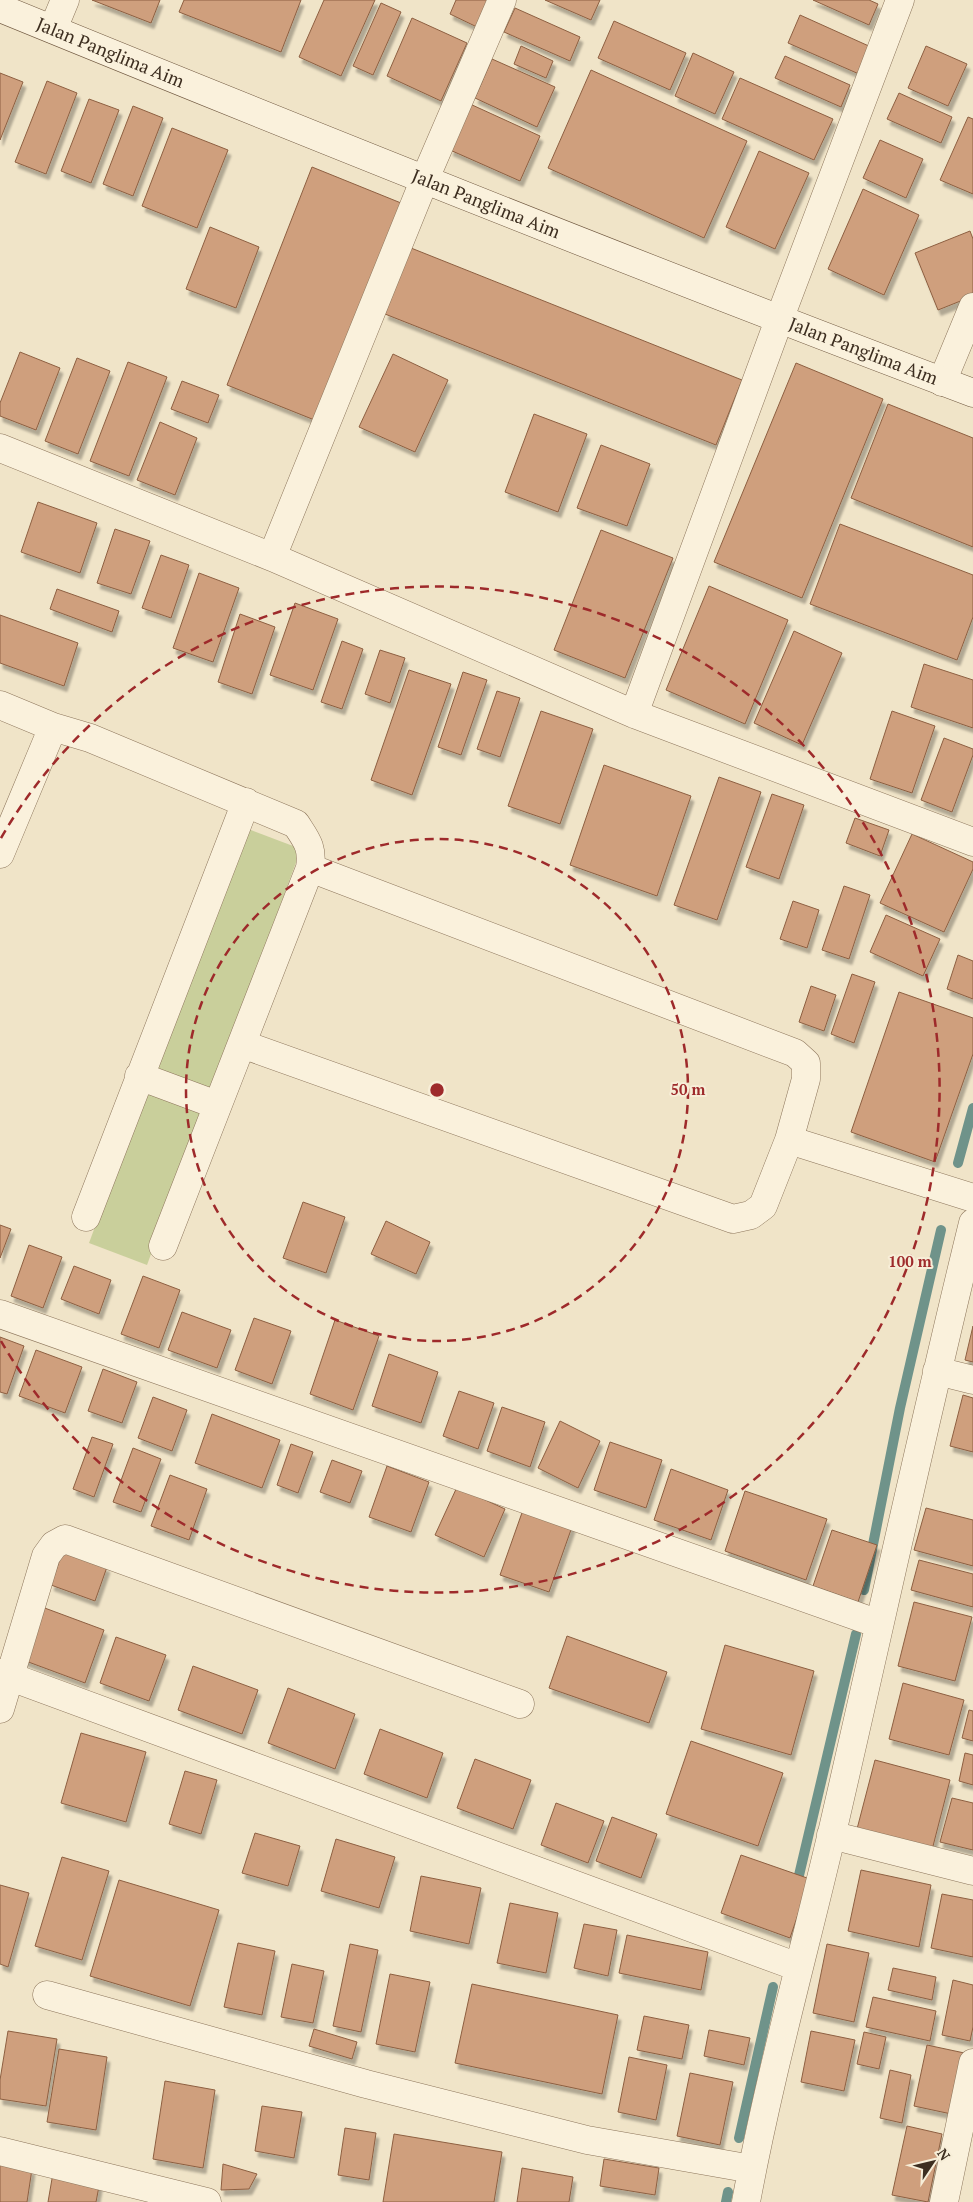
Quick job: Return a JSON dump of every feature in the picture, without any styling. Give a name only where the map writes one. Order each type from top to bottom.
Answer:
[{"type":"street","points":[[53,29],[65,0]]},
{"type":"street","points":[[272,557],[424,181],[502,0]]},
{"type":"street","points":[[634,714],[779,320],[900,0]]},
{"type":"street","name":"Jalan Panglima Aim","points":[[0,8],[424,181],[779,320],[973,393]]},
{"type":"street","points":[[942,382],[973,306]]},
{"type":"street","points":[[0,448],[272,557],[634,714],[973,842]]},
{"type":"street","points":[[0,704],[53,727],[90,738],[296,824],[309,843],[312,853],[310,868],[163,1246]]},
{"type":"street","points":[[0,854],[53,727]]},
{"type":"street","points":[[86,1217],[246,802]]},
{"type":"street","points":[[242,1044],[733,1219],[751,1215],[763,1206],[789,1140],[806,1079],[806,1063],[796,1054],[310,868]]},
{"type":"street","points":[[139,1076],[217,1105]]},
{"type":"street","points":[[789,1140],[973,1198]]},
{"type":"street","points":[[746,2202],[798,1967],[831,1835],[937,1370],[973,1223]]},
{"type":"street","points":[[0,1314],[879,1624]]},
{"type":"street","points":[[937,1370],[973,1380]]},
{"type":"street","points":[[0,1709],[5,1674],[46,1556],[54,1545],[65,1539],[520,1704]]},
{"type":"street","points":[[5,1674],[798,1967]]},
{"type":"street","points":[[831,1835],[973,1871]]},
{"type":"street","points":[[47,1995],[366,2084],[577,2137],[752,2168]]},
{"type":"street","points":[[944,2202],[966,2128],[973,2063]]},
{"type":"street","points":[[0,2151],[122,2191],[207,2202]]},
{"type":"green space","points":[[243,827],[301,849],[147,1265],[89,1243]]},
{"type":"building","points":[[92,0],[160,0],[151,23]]},
{"type":"building","points":[[184,0],[301,0],[281,52],[179,12]]},
{"type":"building","points":[[324,0],[375,0],[341,76],[299,57]]},
{"type":"building","points":[[456,0],[489,0],[477,27],[450,14]]},
{"type":"building","points":[[545,0],[600,0],[591,20]]},
{"type":"building","points":[[813,0],[869,0],[878,4],[869,25]]},
{"type":"building","points":[[381,3],[401,12],[373,75],[353,66]]},
{"type":"building","points":[[515,8],[580,37],[570,61],[504,32]]},
{"type":"building","points":[[800,15],[871,47],[859,74],[788,43]]},
{"type":"building","points":[[412,18],[467,43],[441,101],[387,76]]},
{"type":"building","points":[[614,21],[686,53],[670,90],[598,58]]},
{"type":"building","points":[[521,46],[553,61],[546,78],[514,64]]},
{"type":"building","points":[[926,46],[967,64],[948,106],[908,88]]},
{"type":"building","points":[[693,53],[734,72],[715,114],[675,96]]},
{"type":"building","points":[[785,56],[850,85],[841,107],[775,78]]},
{"type":"building","points":[[492,59],[555,87],[537,127],[475,98]]},
{"type":"building","points":[[591,70],[747,141],[704,238],[548,168]]},
{"type":"building","points":[[0,73],[23,82],[0,140]]},
{"type":"building","points":[[740,78],[833,119],[814,160],[722,119]]},
{"type":"building","points":[[47,81],[77,93],[46,174],[15,162]]},
{"type":"building","points":[[899,93],[952,117],[941,143],[887,119]]},
{"type":"building","points":[[89,99],[119,110],[91,183],[61,171]]},
{"type":"building","points":[[470,104],[540,136],[520,181],[450,150]]},
{"type":"building","points":[[133,106],[163,118],[133,196],[103,184]]},
{"type":"building","points":[[968,117],[973,119],[973,194],[940,180]]},
{"type":"building","points":[[172,128],[228,150],[197,228],[142,206]]},
{"type":"building","points":[[880,140],[923,159],[906,198],[863,178]]},
{"type":"building","points":[[759,151],[809,173],[775,249],[726,227]]},
{"type":"building","points":[[312,167],[401,203],[317,421],[227,385]]},
{"type":"building","points":[[863,189],[919,215],[884,295],[828,269]]},
{"type":"building","points":[[210,227],[259,247],[236,308],[186,289]]},
{"type":"building","points":[[970,231],[973,239],[973,296],[938,310],[915,253]]},
{"type":"building","points":[[411,248],[742,380],[716,445],[385,314]]},
{"type":"building","points":[[20,352],[60,368],[36,430],[0,416],[0,403]]},
{"type":"building","points":[[393,354],[448,380],[415,452],[359,427]]},
{"type":"building","points":[[77,358],[110,371],[78,454],[45,441]]},
{"type":"building","points":[[128,362],[167,377],[129,476],[90,461]]},
{"type":"building","points":[[796,363],[883,399],[802,598],[714,562]]},
{"type":"building","points":[[182,381],[219,395],[208,423],[171,409]]},
{"type":"building","points":[[888,404],[973,438],[973,547],[851,498]]},
{"type":"building","points":[[534,414],[587,434],[558,512],[505,492]]},
{"type":"building","points":[[160,422],[197,438],[175,495],[137,480]]},
{"type":"building","points":[[601,445],[650,464],[627,526],[577,508]]},
{"type":"building","points":[[38,502],[97,523],[80,573],[21,552]]},
{"type":"building","points":[[840,524],[973,575],[973,617],[957,660],[810,604]]},
{"type":"building","points":[[115,529],[150,541],[131,594],[97,583]]},
{"type":"building","points":[[601,530],[673,558],[625,678],[554,650]]},
{"type":"building","points":[[161,555],[189,565],[171,618],[142,608]]},
{"type":"building","points":[[199,573],[239,588],[213,662],[173,648]]},
{"type":"building","points":[[709,586],[788,620],[745,724],[666,690]]},
{"type":"building","points":[[57,589],[119,611],[112,632],[50,609]]},
{"type":"building","points":[[295,603],[338,619],[313,690],[270,675]]},
{"type":"building","points":[[240,614],[275,627],[252,694],[218,682]]},
{"type":"building","points":[[0,615],[78,643],[64,686],[0,663]]},
{"type":"building","points":[[794,631],[842,653],[802,745],[754,723]]},
{"type":"building","points":[[342,641],[363,649],[342,709],[321,702]]},
{"type":"building","points":[[380,650],[405,658],[390,703],[365,694]]},
{"type":"building","points":[[924,664],[973,680],[973,728],[911,707]]},
{"type":"building","points":[[409,670],[451,684],[412,795],[371,780]]},
{"type":"building","points":[[463,672],[487,680],[461,755],[438,747]]},
{"type":"building","points":[[497,691],[520,698],[500,757],[477,749]]},
{"type":"building","points":[[541,711],[593,729],[560,824],[508,806]]},
{"type":"building","points":[[892,711],[935,726],[912,793],[870,779]]},
{"type":"building","points":[[944,738],[973,749],[973,755],[952,812],[921,800]]},
{"type":"building","points":[[604,765],[691,796],[657,896],[570,865]]},
{"type":"building","points":[[719,777],[761,792],[717,920],[674,905]]},
{"type":"building","points":[[772,794],[804,805],[779,879],[746,867]]},
{"type":"building","points":[[855,818],[889,830],[880,856],[846,843]]},
{"type":"building","points":[[912,834],[973,862],[973,869],[944,932],[880,903]]},
{"type":"building","points":[[844,886],[870,895],[849,959],[822,950]]},
{"type":"building","points":[[793,901],[819,910],[807,948],[780,939]]},
{"type":"building","points":[[886,915],[940,939],[923,976],[870,952]]},
{"type":"building","points":[[958,955],[973,961],[973,999],[947,989]]},
{"type":"building","points":[[852,974],[875,982],[854,1043],[831,1034]]},
{"type":"building","points":[[811,986],[836,995],[824,1031],[799,1022]]},
{"type":"building","points":[[899,992],[973,1018],[973,1054],[935,1162],[851,1132]]},
{"type":"building","points":[[303,1202],[345,1217],[326,1273],[283,1258]]},
{"type":"building","points":[[386,1221],[430,1242],[416,1274],[371,1254]]},
{"type":"building","points":[[0,1225],[11,1229],[0,1258]]},
{"type":"building","points":[[29,1245],[62,1257],[43,1308],[11,1296]]},
{"type":"building","points":[[74,1266],[111,1280],[99,1314],[61,1299]]},
{"type":"building","points":[[143,1276],[180,1290],[159,1348],[121,1334]]},
{"type":"building","points":[[182,1312],[231,1330],[217,1368],[168,1350]]},
{"type":"building","points":[[254,1318],[291,1331],[272,1384],[235,1370]]},
{"type":"building","points":[[335,1320],[379,1336],[353,1410],[310,1394]]},
{"type":"building","points":[[973,1326],[973,1362],[965,1360]]},
{"type":"building","points":[[0,1337],[24,1346],[7,1394],[0,1392]]},
{"type":"building","points":[[36,1350],[82,1367],[65,1413],[19,1396]]},
{"type":"building","points":[[389,1354],[438,1372],[421,1423],[372,1406]]},
{"type":"building","points":[[103,1369],[137,1382],[122,1423],[88,1411]]},
{"type":"building","points":[[459,1391],[494,1403],[478,1449],[443,1436]]},
{"type":"building","points":[[963,1395],[973,1398],[973,1452],[950,1446]]},
{"type":"building","points":[[153,1397],[187,1410],[172,1451],[138,1438]]},
{"type":"building","points":[[502,1407],[545,1422],[530,1467],[487,1451]]},
{"type":"building","points":[[212,1414],[280,1440],[262,1488],[195,1463]]},
{"type":"building","points":[[560,1421],[600,1441],[578,1488],[538,1468]]},
{"type":"building","points":[[92,1437],[113,1444],[94,1497],[73,1489]]},
{"type":"building","points":[[610,1442],[662,1460],[646,1508],[594,1490]]},
{"type":"building","points":[[291,1444],[313,1452],[298,1493],[277,1485]]},
{"type":"building","points":[[133,1448],[161,1459],[141,1512],[113,1502]]},
{"type":"building","points":[[332,1460],[362,1471],[350,1503],[320,1492]]},
{"type":"building","points":[[387,1466],[429,1482],[411,1532],[369,1517]]},
{"type":"building","points":[[671,1469],[728,1490],[711,1540],[654,1520]]},
{"type":"building","points":[[170,1475],[207,1489],[189,1540],[151,1526]]},
{"type":"building","points":[[457,1487],[505,1509],[484,1557],[435,1535]]},
{"type":"building","points":[[745,1491],[827,1519],[806,1580],[725,1551]]},
{"type":"building","points":[[524,1507],[573,1524],[549,1592],[500,1575]]},
{"type":"building","points":[[926,1508],[973,1520],[973,1566],[914,1550]]},
{"type":"building","points":[[832,1530],[877,1545],[858,1602],[813,1586]]},
{"type":"building","points":[[63,1550],[107,1567],[95,1601],[51,1585]]},
{"type":"building","points":[[919,1560],[973,1574],[973,1607],[911,1590]]},
{"type":"building","points":[[914,1602],[972,1617],[955,1681],[898,1666]]},
{"type":"building","points":[[42,1607],[104,1630],[85,1683],[23,1660]]},
{"type":"building","points":[[567,1636],[667,1672],[649,1723],[549,1688]]},
{"type":"building","points":[[116,1637],[166,1655],[149,1701],[100,1683]]},
{"type":"building","points":[[725,1645],[814,1671],[791,1755],[701,1729]]},
{"type":"building","points":[[193,1666],[258,1690],[242,1734],[178,1710]]},
{"type":"building","points":[[903,1683],[964,1700],[949,1755],[889,1739]]},
{"type":"building","points":[[288,1688],[355,1714],[335,1769],[268,1743]]},
{"type":"building","points":[[969,1710],[973,1711],[973,1741],[962,1738]]},
{"type":"building","points":[[380,1729],[443,1753],[427,1798],[364,1774]]},
{"type":"building","points":[[81,1733],[146,1752],[126,1822],[61,1803]]},
{"type":"building","points":[[691,1741],[783,1773],[758,1846],[666,1814]]},
{"type":"building","points":[[965,1753],[973,1755],[973,1785],[959,1781]]},
{"type":"building","points":[[475,1759],[531,1780],[513,1829],[457,1808]]},
{"type":"building","points":[[875,1760],[950,1780],[932,1850],[857,1829]]},
{"type":"building","points":[[185,1771],[217,1780],[201,1834],[169,1824]]},
{"type":"building","points":[[952,1798],[973,1803],[973,1850],[940,1842]]},
{"type":"building","points":[[556,1803],[604,1821],[588,1863],[541,1845]]},
{"type":"building","points":[[612,1817],[657,1834],[641,1878],[596,1861]]},
{"type":"building","points":[[255,1833],[300,1846],[288,1886],[242,1873]]},
{"type":"building","points":[[336,1839],[395,1857],[379,1908],[321,1891]]},
{"type":"building","points":[[741,1855],[810,1879],[790,1938],[721,1913]]},
{"type":"building","points":[[62,1857],[109,1871],[82,1960],[35,1946]]},
{"type":"building","points":[[861,1870],[931,1885],[919,1947],[848,1931]]},
{"type":"building","points":[[421,1876],[481,1888],[469,1944],[410,1931]]},
{"type":"building","points":[[119,1880],[219,1910],[190,2006],[90,1976]]},
{"type":"building","points":[[0,1885],[29,1893],[8,1967],[0,1964]]},
{"type":"building","points":[[942,1894],[973,1900],[973,1957],[931,1948]]},
{"type":"building","points":[[510,1903],[558,1913],[546,1973],[497,1963]]},
{"type":"building","points":[[584,1924],[617,1930],[608,1976],[574,1968]]},
{"type":"building","points":[[627,1935],[708,1952],[701,1990],[619,1973]]},
{"type":"building","points":[[238,1943],[275,1951],[262,2015],[224,2007]]},
{"type":"building","points":[[350,1944],[378,1950],[361,2032],[333,2026]]},
{"type":"building","points":[[827,1944],[869,1953],[854,2022],[813,2013]]},
{"type":"building","points":[[292,1964],[324,1971],[313,2023],[281,2017]]},
{"type":"building","points":[[893,1968],[936,1977],[932,2000],[888,1990]]},
{"type":"building","points":[[390,1974],[430,1982],[415,2052],[376,2044]]},
{"type":"building","points":[[953,1980],[973,1985],[973,2027],[970,2041],[942,2035]]},
{"type":"building","points":[[472,1984],[618,2015],[602,2094],[455,2063]]},
{"type":"building","points":[[873,1997],[936,2011],[930,2041],[866,2027]]},
{"type":"building","points":[[644,2016],[689,2025],[682,2059],[637,2050]]},
{"type":"building","points":[[314,2029],[357,2042],[352,2059],[309,2046]]},
{"type":"building","points":[[709,2030],[750,2038],[744,2065],[704,2056]]},
{"type":"building","points":[[8,2031],[57,2039],[46,2106],[0,2099],[0,2080]]},
{"type":"building","points":[[811,2031],[855,2040],[844,2091],[801,2082]]},
{"type":"building","points":[[864,2032],[886,2037],[879,2069],[857,2064]]},
{"type":"building","points":[[927,2045],[969,2054],[956,2115],[914,2106]]},
{"type":"building","points":[[59,2049],[107,2057],[96,2130],[47,2122]]},
{"type":"building","points":[[629,2057],[667,2065],[656,2120],[618,2112]]},
{"type":"building","points":[[890,2070],[911,2075],[902,2123],[880,2118]]},
{"type":"building","points":[[690,2073],[733,2082],[720,2145],[677,2136]]},
{"type":"building","points":[[165,2081],[215,2090],[203,2168],[153,2159]]},
{"type":"building","points":[[262,2106],[302,2112],[294,2158],[255,2151]]},
{"type":"building","points":[[907,2126],[942,2134],[928,2202],[892,2195]]},
{"type":"building","points":[[345,2128],[376,2133],[369,2180],[338,2175]]},
{"type":"building","points":[[394,2134],[502,2152],[494,2202],[383,2202]]},
{"type":"building","points":[[604,2159],[659,2168],[655,2195],[600,2186]]},
{"type":"building","points":[[0,2164],[32,2169],[27,2202],[0,2202]]},
{"type":"building","points":[[223,2164],[257,2174],[249,2189],[221,2190]]},
{"type":"building","points":[[522,2168],[573,2177],[569,2202],[517,2202]]},
{"type":"building","points":[[53,2173],[100,2181],[96,2202],[48,2202]]},
{"type":"waterway","points":[[958,1163],[973,1108]]},
{"type":"waterway","points":[[864,1590],[900,1408],[941,1230]]},
{"type":"waterway","points":[[796,1888],[856,1634]]},
{"type":"waterway","points":[[739,2138],[773,1987]]},
{"type":"waterway","points":[[726,2202],[728,2192]]}]
